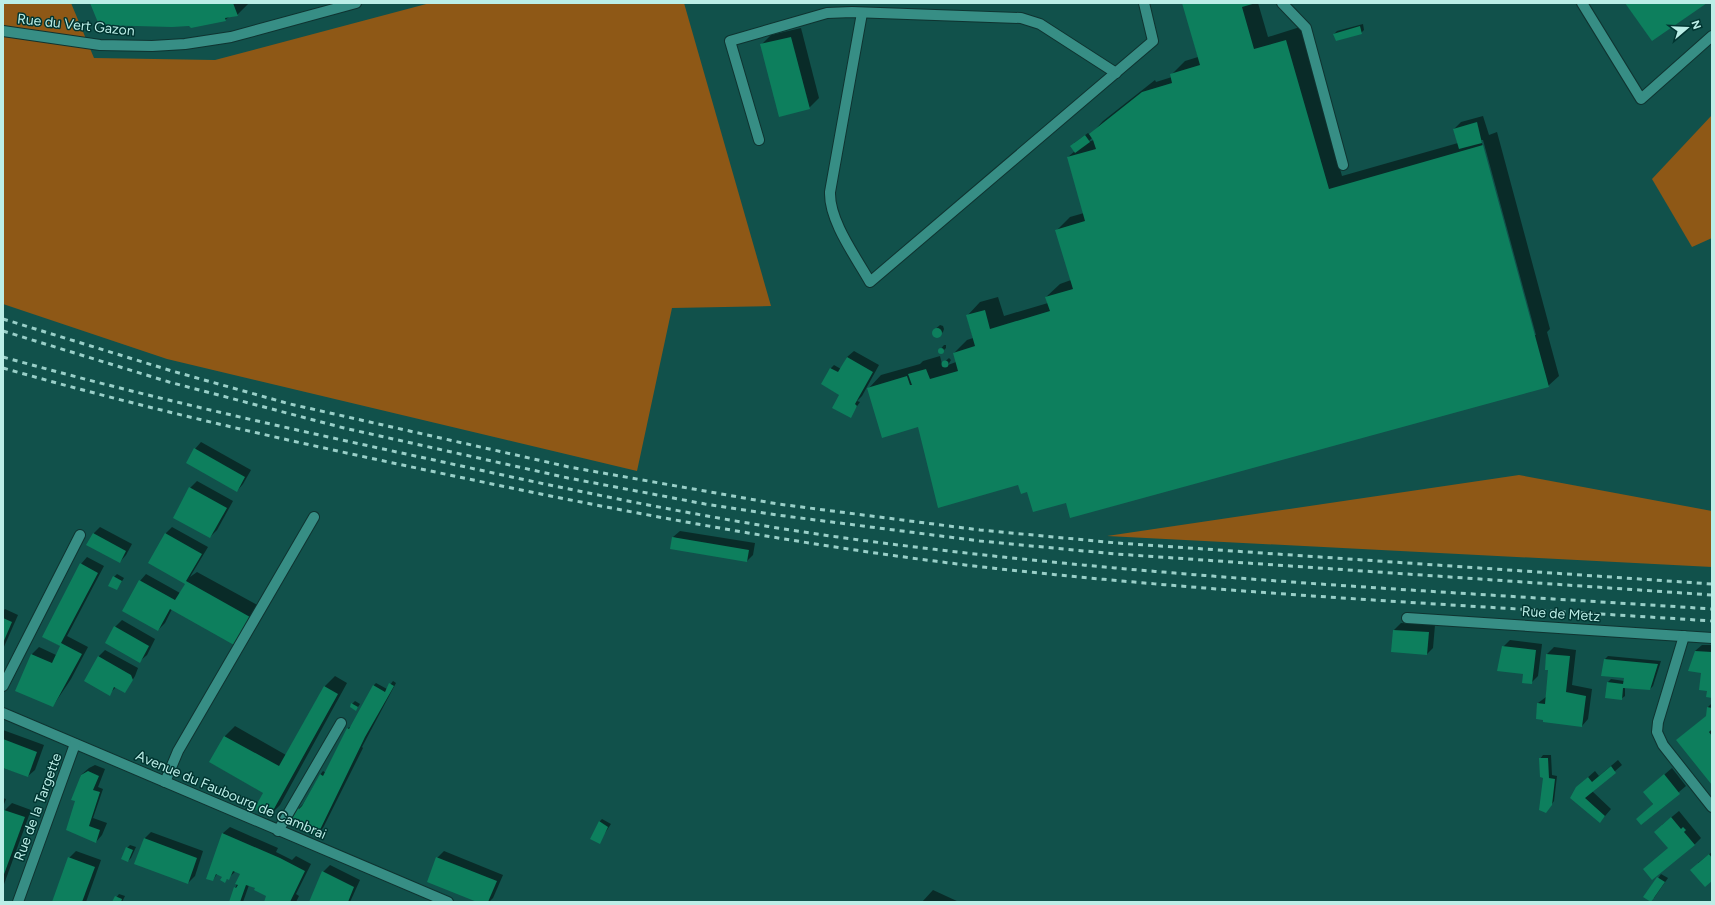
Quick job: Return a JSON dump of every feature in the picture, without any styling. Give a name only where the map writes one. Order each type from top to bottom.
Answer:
[{"type":"street","name":"Rue du Vert Gazon","points":[[3,31],[100,44],[152,46],[185,44],[231,37],[356,3]]},
{"type":"street","points":[[862,13],[830,192],[830,202],[835,220],[870,282],[1153,41],[1144,3]]},
{"type":"street","points":[[1282,3],[1306,28],[1343,165]]},
{"type":"street","points":[[1582,3],[1640,98],[1712,36]]},
{"type":"street","points":[[759,140],[730,41],[817,15],[839,12],[1021,18],[1040,24],[1116,73]]},
{"type":"street","points":[[164,782],[178,751],[314,517]]},
{"type":"street","points":[[3,686],[80,535]]},
{"type":"street","name":"Rue de Metz","points":[[1407,618],[1712,638]]},
{"type":"street","points":[[1684,636],[1658,722],[1657,732],[1663,746],[1712,807]]},
{"type":"street","name":"Avenue du Faubourg de Cambrai","points":[[3,713],[448,902]]},
{"type":"street","points":[[278,831],[341,723]]},
{"type":"street","name":"Rue de la Targette","points":[[18,902],[75,744]]},
{"type":"shaded area","points":[[3,3],[71,3],[94,58],[215,60],[430,3],[684,3],[771,306],[672,308],[637,471],[167,359],[3,304]]},
{"type":"shaded area","points":[[1712,115],[1712,238],[1692,247],[1652,179]]},
{"type":"shaded area","points":[[1519,475],[1712,511],[1712,567],[1107,536]]},
{"type":"building","points":[[90,3],[233,3],[238,16],[225,18],[226,21],[191,28],[189,26],[99,25]]},
{"type":"building","points":[[1182,3],[1256,3],[1242,7],[1254,49],[1286,40],[1329,189],[1483,145],[1549,387],[1070,518],[1066,503],[1033,512],[1027,492],[1021,494],[1018,485],[938,508],[918,427],[882,438],[867,388],[907,376],[910,385],[912,385],[908,374],[926,369],[930,379],[958,371],[953,353],[975,346],[966,315],[985,310],[990,329],[1050,311],[1045,297],[1073,289],[1055,230],[1085,221],[1067,157],[1096,149],[1089,134],[1142,92],[1172,83],[1170,74],[1200,65]]},
{"type":"building","points":[[1625,3],[1707,3],[1652,41]]},
{"type":"building","points":[[1360,26],[1362,34],[1336,41],[1333,34]]},
{"type":"building","points":[[791,37],[810,109],[779,117],[760,44]]},
{"type":"building","points":[[1477,122],[1482,143],[1459,149],[1453,129]]},
{"type":"building","points":[[1085,135],[1090,142],[1075,153],[1070,146]]},
{"type":"building","points":[[935,328],[939,328],[941,329],[941,337],[935,338],[932,335],[932,331]]},
{"type":"building","points":[[941,348],[944,351],[941,354],[938,351]]},
{"type":"building","points":[[847,357],[873,372],[855,404],[857,406],[851,418],[832,408],[839,395],[821,384],[830,368],[838,372]]},
{"type":"building","points":[[945,361],[948,364],[945,367],[942,364]]},
{"type":"building","points":[[194,448],[245,477],[237,492],[186,463]]},
{"type":"building","points":[[189,487],[227,508],[210,538],[173,518]]},
{"type":"building","points":[[93,533],[126,551],[120,563],[86,545]]},
{"type":"building","points":[[165,533],[202,554],[186,581],[250,617],[234,645],[170,609],[158,631],[122,611],[139,580],[175,600],[185,584],[148,563]]},
{"type":"building","points":[[672,537],[749,550],[747,562],[670,549]]},
{"type":"building","points":[[80,563],[98,573],[61,643],[82,654],[53,707],[15,691],[31,654],[52,663],[60,646],[42,637]]},
{"type":"building","points":[[113,576],[122,581],[117,590],[108,586]]},
{"type":"building","points":[[3,618],[12,622],[3,643]]},
{"type":"building","points":[[114,626],[149,646],[140,663],[105,643]]},
{"type":"building","points":[[1393,630],[1429,632],[1427,655],[1391,652]]},
{"type":"building","points":[[1502,646],[1536,650],[1532,684],[1522,683],[1523,674],[1497,671]]},
{"type":"building","points":[[1695,651],[1712,652],[1712,698],[1706,697],[1707,691],[1699,690],[1701,673],[1688,671]]},
{"type":"building","points":[[1546,654],[1570,656],[1566,692],[1586,696],[1582,727],[1543,722],[1543,720],[1536,719],[1537,703],[1545,704],[1548,670],[1545,670]]},
{"type":"building","points":[[98,656],[131,675],[133,680],[125,693],[114,687],[110,696],[84,681]]},
{"type":"building","points":[[1604,659],[1658,664],[1650,690],[1623,688],[1622,700],[1605,698],[1607,682],[1623,684],[1624,678],[1601,676]]},
{"type":"building","points":[[389,683],[394,686],[365,737],[317,836],[289,824],[298,808],[299,809],[302,806],[320,774],[323,776],[347,728],[349,729],[373,685],[385,692]]},
{"type":"building","points":[[324,686],[338,694],[270,816],[254,809],[263,793],[209,762],[224,736],[279,766]]},
{"type":"building","points":[[351,703],[358,707],[356,711],[350,707]]},
{"type":"building","points":[[1707,707],[1712,708],[1712,729],[1709,732],[1712,736],[1712,785],[1676,740],[1706,716]]},
{"type":"building","points":[[3,739],[37,752],[28,777],[3,768]]},
{"type":"building","points":[[1539,758],[1548,758],[1549,778],[1555,779],[1552,805],[1546,813],[1539,810],[1543,778],[1540,777]]},
{"type":"building","points":[[1611,766],[1616,773],[1585,798],[1605,816],[1600,823],[1570,798],[1576,787],[1588,777],[1592,782]]},
{"type":"building","points":[[88,771],[99,776],[93,790],[100,792],[89,826],[100,830],[96,843],[66,830],[75,801],[71,800],[81,775]]},
{"type":"building","points":[[1664,774],[1680,794],[1641,825],[1636,819],[1653,804],[1643,792]]},
{"type":"building","points":[[4,810],[25,817],[3,877],[3,813]]},
{"type":"building","points":[[1671,817],[1681,829],[1683,827],[1686,830],[1684,832],[1695,845],[1652,880],[1643,869],[1668,848],[1654,832]]},
{"type":"building","points":[[599,821],[608,827],[600,844],[590,839]]},
{"type":"building","points":[[222,833],[280,858],[305,871],[290,902],[264,902],[266,896],[254,890],[255,888],[246,885],[240,902],[229,902],[234,887],[236,888],[238,885],[235,884],[240,874],[233,871],[229,880],[227,879],[225,883],[220,880],[222,877],[216,874],[213,881],[206,879]]},
{"type":"building","points":[[144,838],[197,858],[188,884],[134,864]]},
{"type":"building","points":[[126,847],[133,850],[128,862],[121,859]]},
{"type":"building","points":[[1709,854],[1712,858],[1712,881],[1705,887],[1690,870]]},
{"type":"building","points":[[68,857],[95,867],[82,902],[52,902]]},
{"type":"building","points":[[436,857],[497,881],[488,902],[477,902],[427,882]]},
{"type":"building","points":[[322,871],[354,887],[348,902],[309,902]]},
{"type":"building","points":[[1657,877],[1665,882],[1651,902],[1643,897]]},
{"type":"building","points":[[115,896],[122,899],[121,902],[112,902]]},
{"type":"railway","points":[[3,319],[172,371],[290,404],[569,467],[778,504],[980,530],[1117,543],[1712,584]]},
{"type":"railway","points":[[3,331],[169,382],[344,428],[568,478],[705,504],[777,515],[980,541],[1116,554],[1712,595]]},
{"type":"railway","points":[[3,357],[164,399],[536,482],[690,513],[845,538],[1061,563],[1169,573],[1712,609]]},
{"type":"railway","points":[[3,368],[108,397],[373,459],[631,512],[836,547],[974,566],[1158,584],[1343,598],[1712,621]]}]
